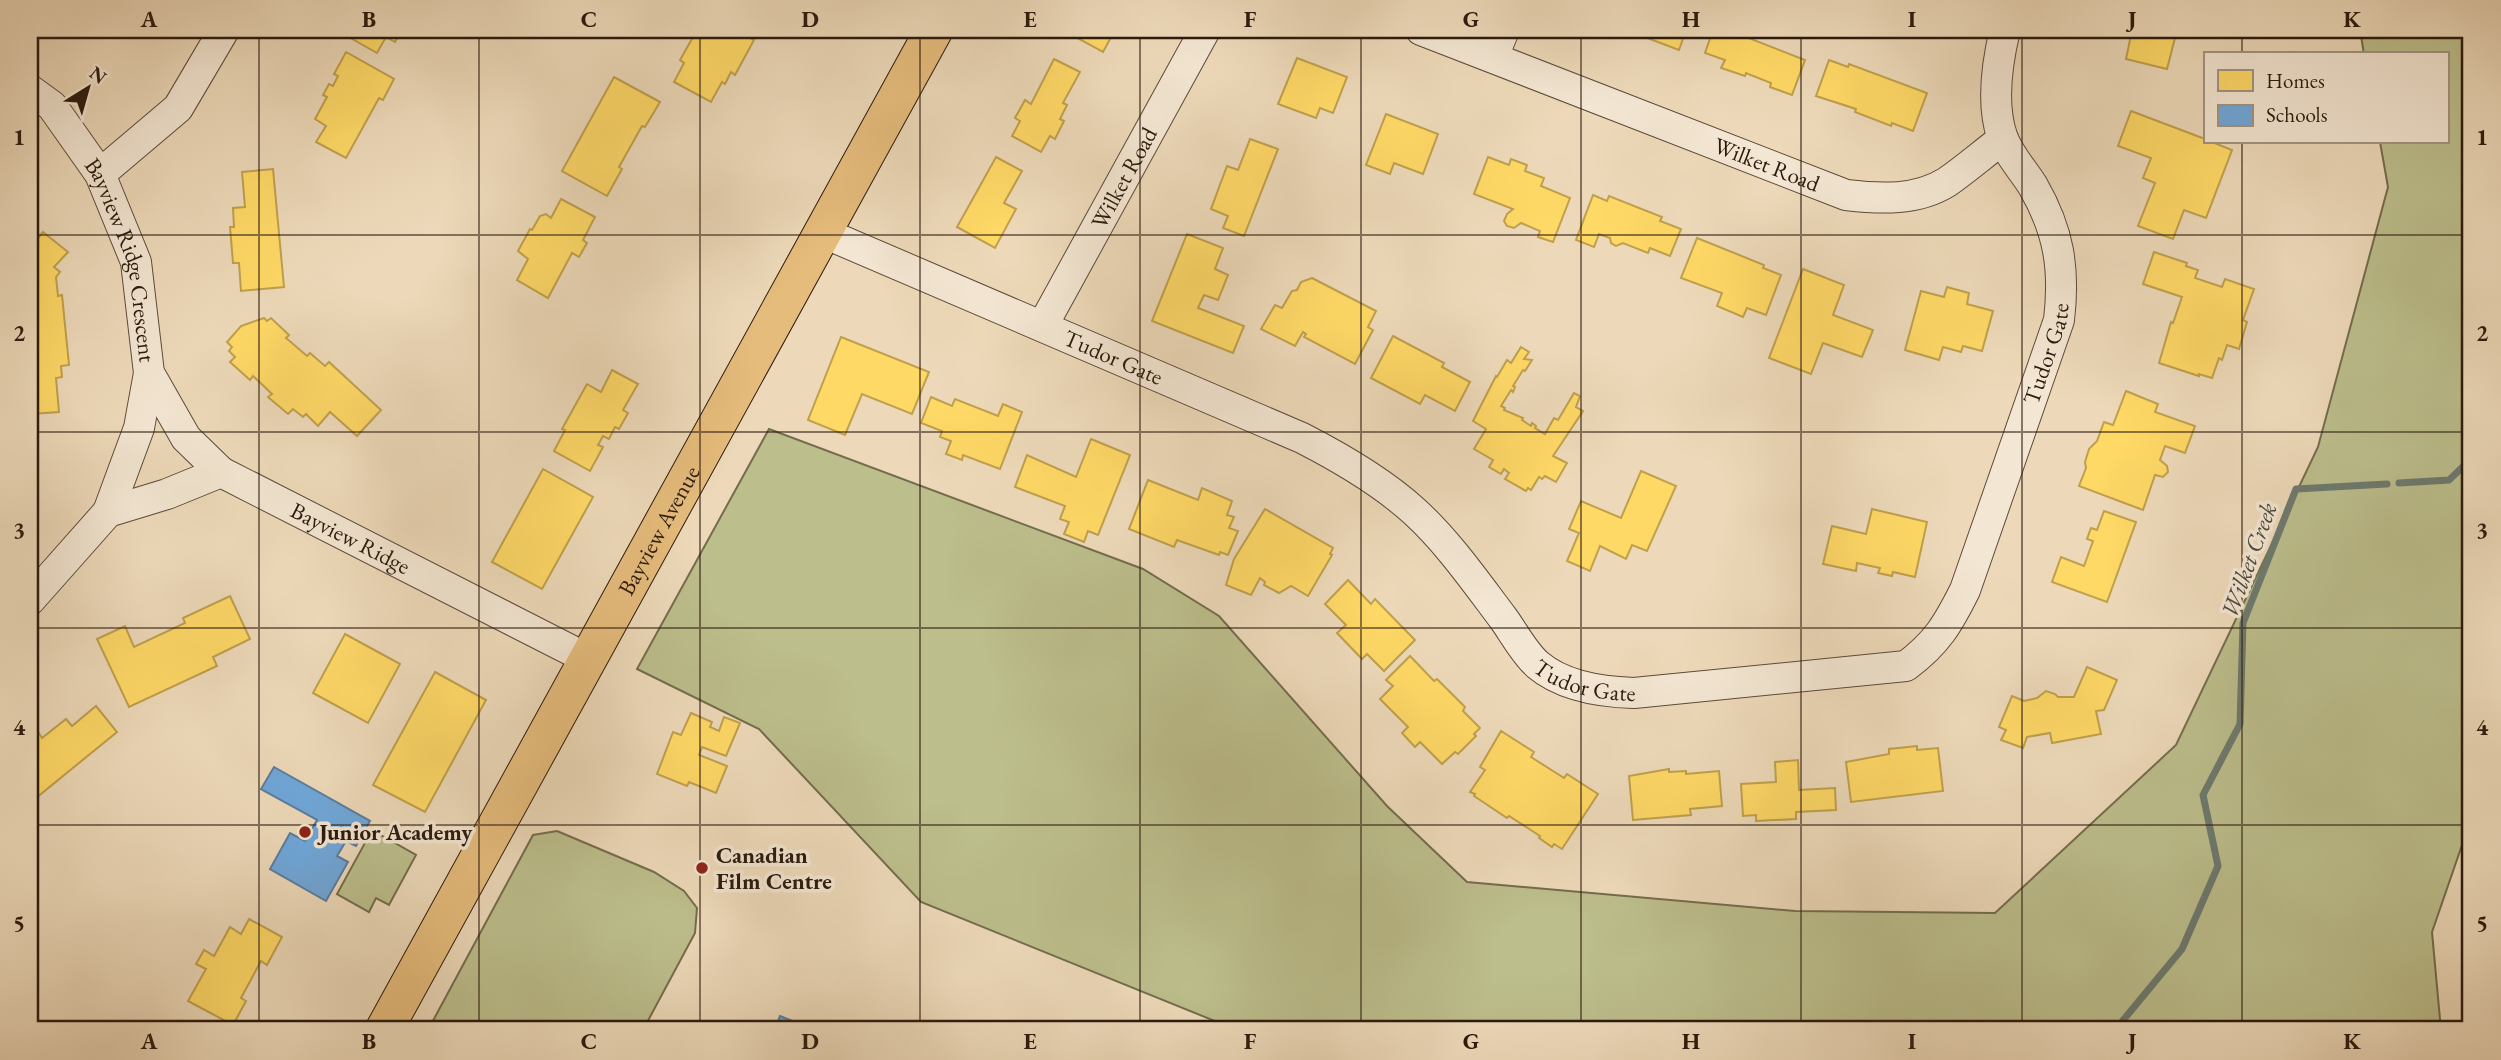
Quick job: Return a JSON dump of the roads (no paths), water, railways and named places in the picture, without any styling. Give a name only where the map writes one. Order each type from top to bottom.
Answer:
[{"type":"main road","name":"Bayview Avenue","points":[[384,1030],[934,30]]},
{"type":"street","points":[[100,174],[178,108],[224,30]]},
{"type":"street","name":"Wilket Road","points":[[1043,325],[1205,30]]},
{"type":"street","name":"Wilket Road","points":[[1422,30],[1499,43],[1846,195],[1881,199],[1912,195],[1945,183],[2003,139]]},
{"type":"street","points":[[2003,139],[1996,106],[2005,30]]},
{"type":"street","name":"Bayview Ridge Crescent","points":[[30,90],[52,106],[100,174],[136,262],[149,373],[186,438],[221,472]]},
{"type":"street","name":"Tudor Gate","points":[[824,233],[1043,325],[1302,438],[1339,457],[1414,511],[1469,573],[1538,665],[1561,679],[1602,692],[1634,693],[1906,666],[1927,650],[1948,624],[1965,590],[2059,320],[2063,285],[2057,238],[2042,203],[2003,139]]},
{"type":"street","points":[[30,600],[108,512],[139,428],[149,373]]},
{"type":"street","points":[[108,512],[167,494],[221,472]]},
{"type":"street","name":"Bayview Ridge","points":[[221,472],[588,659]]},
{"type":"waterway","name":"Wilket Creek","points":[[2399,483],[2449,480],[2471,459]]},
{"type":"waterway","name":"Wilket Creek","points":[[2115,1030],[2182,949],[2218,866],[2203,795],[2240,724],[2243,623],[2296,489],[2387,484]]},
{"type":"place","name":"Junior Academy","points":[[305,832]]},
{"type":"place","name":"Canadian Film Centre","points":[[702,868]]}]
